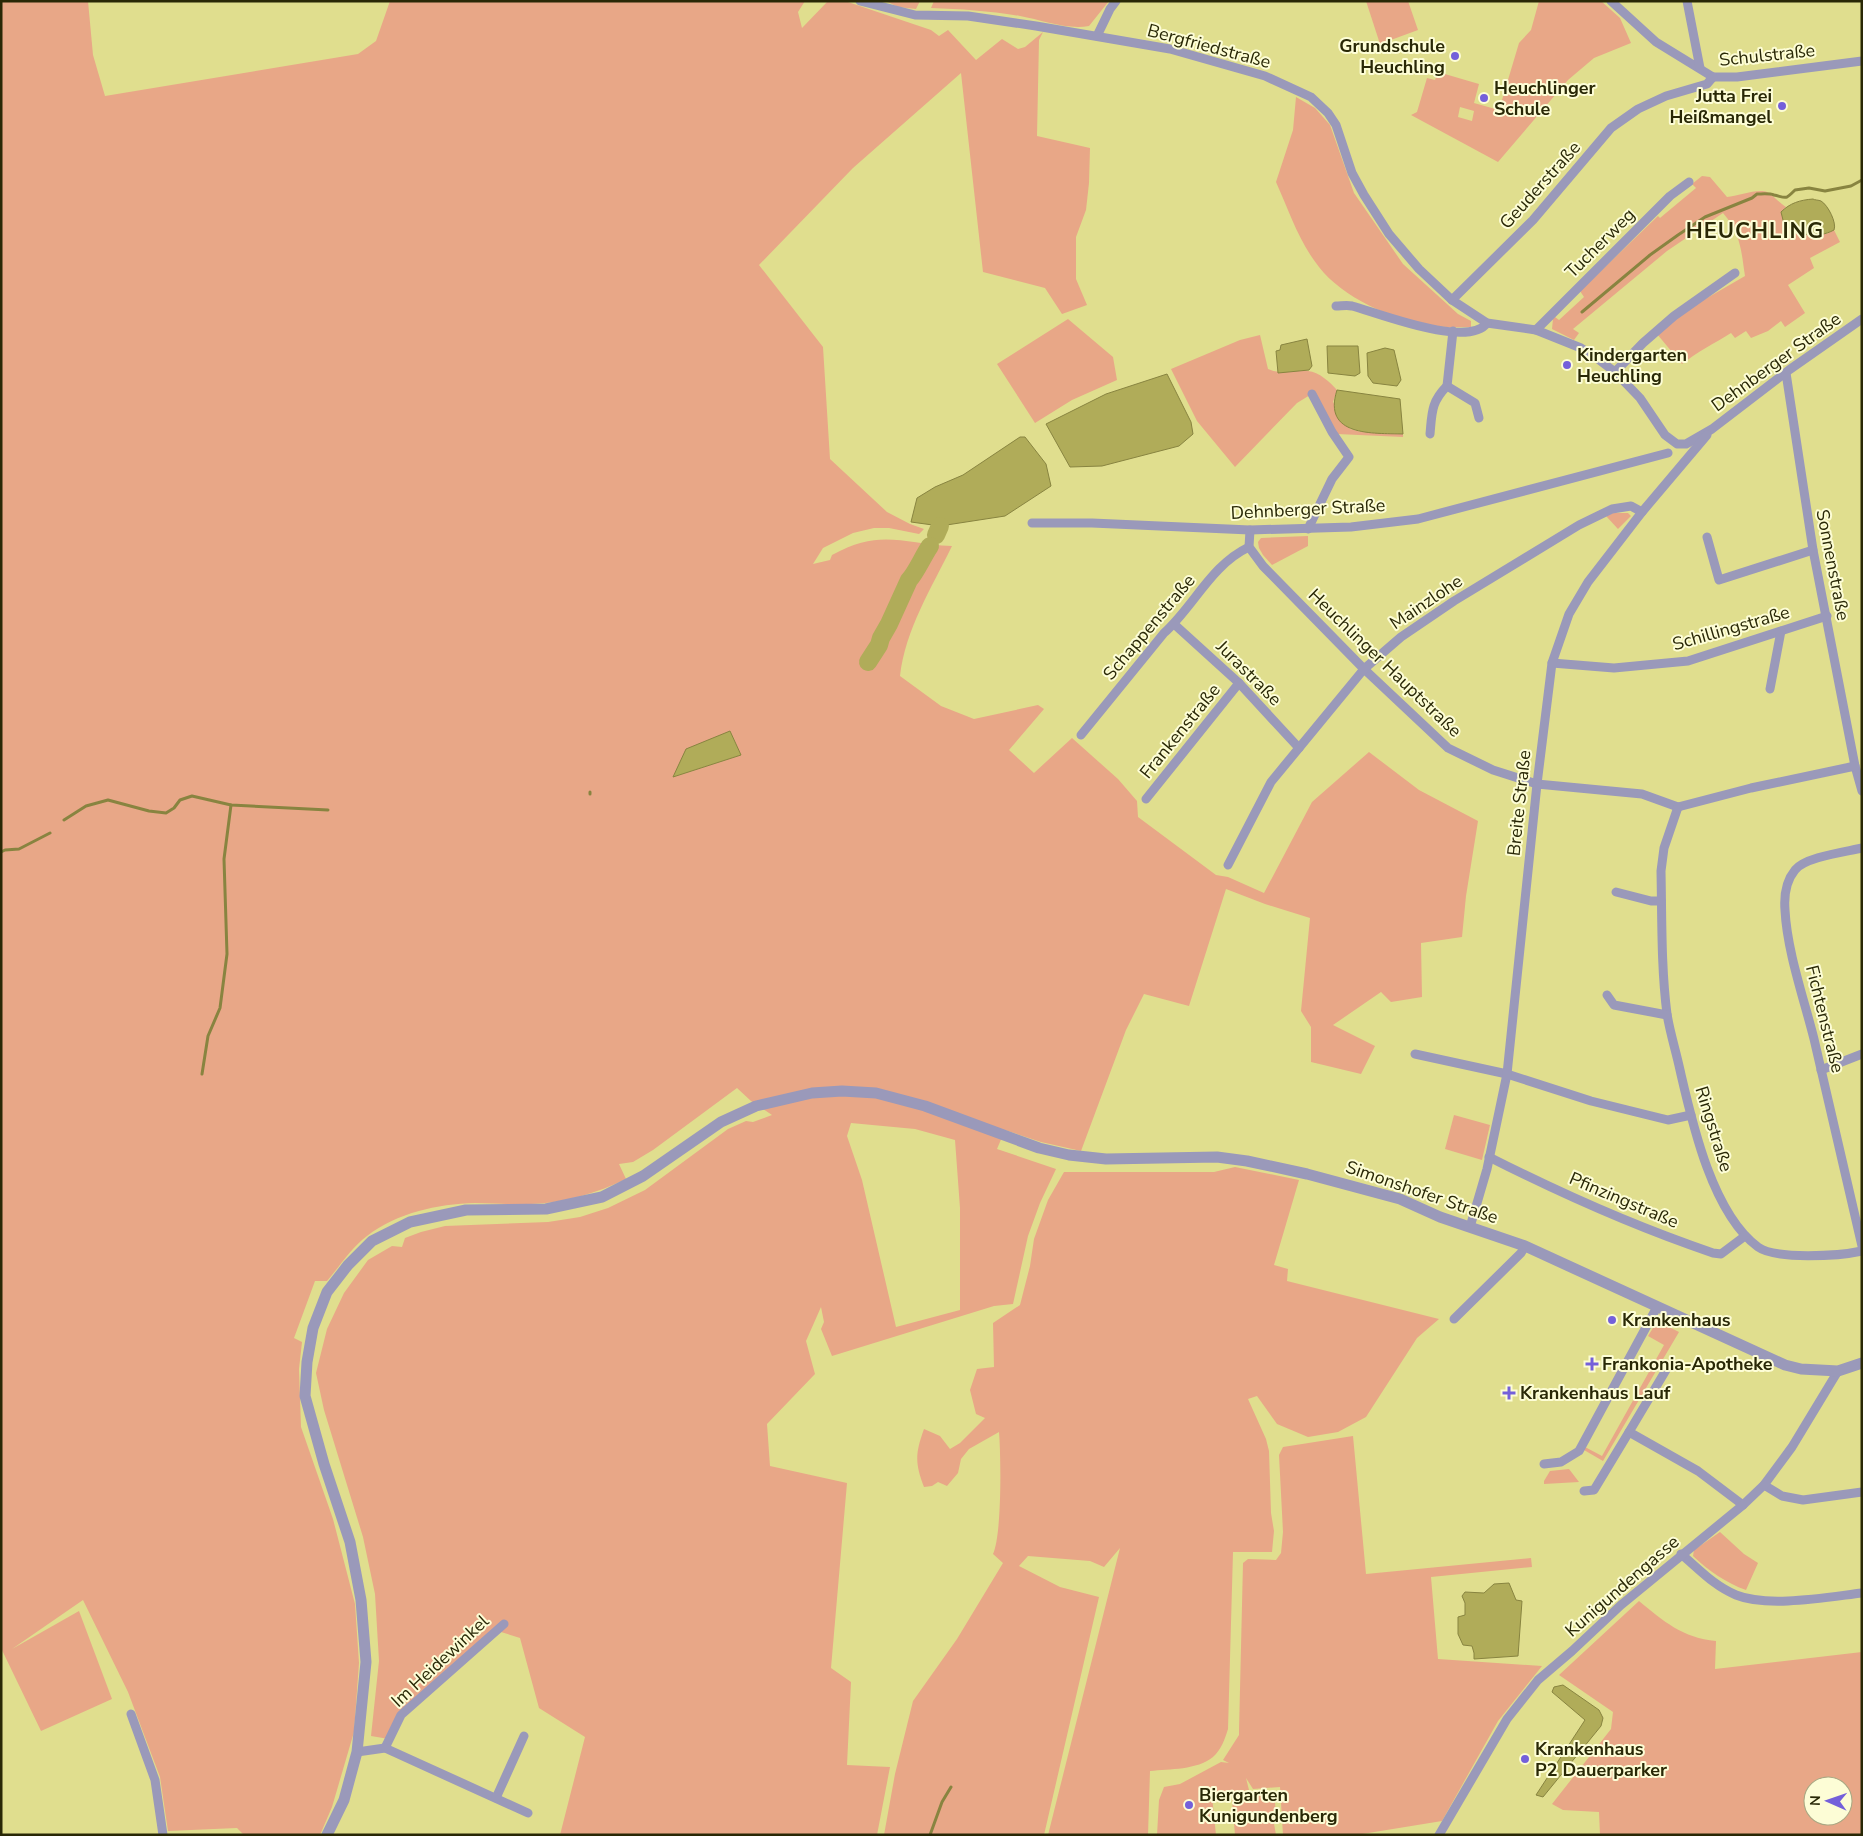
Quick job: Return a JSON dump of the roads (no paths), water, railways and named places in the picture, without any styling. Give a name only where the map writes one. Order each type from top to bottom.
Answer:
[{"type":"street","points":[[1097,36],[1110,8],[1116,1]]},
{"type":"street","name":"Schulstraße","points":[[1611,1],[1656,42],[1713,77],[1737,77],[1862,62]]},
{"type":"street","points":[[1687,1],[1700,68]]},
{"type":"street","name":"Bergfriedstraße","points":[[867,2],[915,15],[968,16],[1170,49],[1265,76],[1311,98],[1328,113],[1336,125],[1352,173],[1389,234],[1419,269],[1452,300],[1487,323],[1536,330],[1581,348],[1615,372],[1640,398],[1671,441]]},
{"type":"street","name":"Geuderstraße","points":[[1452,300],[1533,220],[1612,128],[1638,108],[1666,96],[1707,84],[1713,77]]},
{"type":"street","name":"Tucherweg","points":[[1536,330],[1670,196],[1689,182]]},
{"type":"street","points":[[1615,372],[1643,343],[1674,316],[1735,273]]},
{"type":"street","points":[[1336,306],[1349,306],[1413,326],[1453,331],[1473,331],[1483,328],[1487,323]]},
{"type":"street","name":"Dehnberger Straße","points":[[1712,429],[1786,373],[1861,320]]},
{"type":"street","points":[[1430,434],[1433,406],[1437,396],[1447,386],[1453,331]]},
{"type":"street","name":"Sonnenstraße","points":[[1786,373],[1813,550],[1862,791]]},
{"type":"street","points":[[1447,386],[1475,403],[1479,418]]},
{"type":"street","points":[[1308,529],[1332,479],[1349,458],[1332,432],[1312,394]]},
{"type":"street","points":[[1680,467],[1668,453],[1671,441],[1676,444],[1686,444],[1712,429]]},
{"type":"street","name":"Breite Straße","points":[[1470,1227],[1489,1157],[1507,1074],[1537,784],[1552,663],[1569,614],[1583,590],[1617,543],[1712,429]]},
{"type":"street","name":"Dehnberger Straße","points":[[1032,523],[1092,523],[1250,530],[1351,527],[1418,519],[1668,453]]},
{"type":"street","name":"Mainzlohe","points":[[1228,865],[1271,782],[1364,669],[1401,637],[1454,601],[1579,525],[1612,508],[1631,506],[1642,512]]},
{"type":"street","points":[[1250,530],[1250,547]]},
{"type":"street","points":[[1707,537],[1719,580],[1813,550]]},
{"type":"street","name":"Heuchlinger Hauptstraße","points":[[1250,547],[1262,566],[1364,669],[1448,748],[1493,770],[1537,784],[1642,794],[1678,807]]},
{"type":"street","name":"Schappenstraße","points":[[1081,735],[1216,571],[1239,552],[1250,547]]},
{"type":"street","name":"Schillingstraße","points":[[1552,663],[1614,668],[1688,661],[1827,616]]},
{"type":"street","name":"Jurastraße","points":[[1174,624],[1239,683],[1299,748]]},
{"type":"street","points":[[1770,689],[1781,631]]},
{"type":"street","name":"Frankenstraße","points":[[1146,799],[1239,683]]},
{"type":"street","points":[[1678,807],[1751,788],[1858,767]]},
{"type":"street","name":"Ringstraße","points":[[1678,807],[1662,858],[1661,901],[1667,1015],[1700,1150],[1714,1186],[1734,1221],[1745,1236],[1759,1248],[1776,1252],[1814,1256],[1848,1254],[1862,1251]]},
{"type":"street","name":"Fichtenstraße","points":[[1862,848],[1804,863],[1795,870],[1789,880],[1785,893],[1785,909],[1791,948],[1862,1246]]},
{"type":"street","points":[[1616,892],[1651,902],[1661,901]]},
{"type":"street","points":[[1607,995],[1614,1006],[1667,1015]]},
{"type":"street","points":[[1415,1054],[1507,1074],[1591,1101],[1668,1120],[1691,1116]]},
{"type":"street","points":[[1821,1070],[1862,1054]]},
{"type":"street","name":"Simonshofer Straße","points":[[327,1835],[344,1800],[357,1752],[366,1662],[361,1600],[350,1542],[324,1464],[305,1396],[307,1362],[313,1328],[327,1292],[348,1265],[372,1241],[410,1222],[466,1210],[546,1209],[602,1197],[644,1176],[721,1122],[756,1106],[812,1093],[842,1091],[876,1093],[925,1106],[1039,1148],[1069,1155],[1106,1159],[1217,1157],[1247,1161],[1307,1174],[1400,1199],[1440,1217],[1525,1246],[1785,1366],[1838,1371],[1862,1362]]},
{"type":"street","name":"Pfinzingstraße","points":[[1489,1157],[1537,1181],[1630,1222],[1713,1254],[1722,1254],[1745,1236]]},
{"type":"street","points":[[1454,1319],[1521,1254],[1525,1246]]},
{"type":"street","points":[[1544,1464],[1561,1462],[1579,1451],[1657,1307]]},
{"type":"street","points":[[1584,1491],[1594,1490],[1669,1366]]},
{"type":"street","name":"Kunigundengasse","points":[[1440,1835],[1507,1719],[1538,1680],[1681,1554],[1743,1505],[1764,1485],[1792,1447],[1838,1371]]},
{"type":"street","points":[[1630,1432],[1698,1471],[1743,1505]]},
{"type":"street","points":[[1764,1485],[1782,1496],[1803,1500],[1862,1492]]},
{"type":"street","points":[[1681,1554],[1707,1578],[1737,1595],[1757,1599],[1818,1599],[1862,1593]]},
{"type":"street","name":"Im Heidewinkel","points":[[385,1748],[401,1715],[504,1624]]},
{"type":"street","points":[[131,1714],[155,1780],[163,1835]]},
{"type":"street","points":[[496,1798],[524,1736]]},
{"type":"street","points":[[357,1752],[385,1748],[528,1813]]},
{"type":"waterway","points":[[1582,312],[1650,255],[1705,217],[1752,198],[1757,194],[1786,197],[1795,190],[1809,188],[1825,191],[1851,186],[1862,180]]},
{"type":"waterway","points":[[936,535],[940,526]]},
{"type":"waterway","points":[[868,662],[879,645],[909,580],[930,546]]},
{"type":"waterway","points":[[64,820],[86,806],[108,800],[149,811],[166,813],[174,808],[180,800],[192,796],[231,805],[328,810]]},
{"type":"waterway","points":[[202,1074],[208,1036],[220,1008],[227,954],[224,859],[231,805]]},
{"type":"waterway","points":[[1,852],[19,849],[50,833]]},
{"type":"waterway","points":[[930,1835],[942,1802],[951,1787]]},
{"type":"place","name":"Grundschule Heuchling","points":[[1455,56]]},
{"type":"place","name":"Heuchlinger Schule","points":[[1484,98]]},
{"type":"place","name":"Jutta Frei Heißmangel","points":[[1782,106]]},
{"type":"place","name":"Kindergarten Heuchling","points":[[1567,365]]},
{"type":"place","name":"Krankenhaus","points":[[1612,1320]]},
{"type":"place","name":"Frankonia-Apotheke","points":[[1592,1364]]},
{"type":"place","name":"Krankenhaus Lauf","points":[[1509,1393]]},
{"type":"place","name":"Krankenhaus P2 Dauerparker","points":[[1525,1759]]},
{"type":"place","name":"Biergarten Kunigundenberg","points":[[1189,1805]]},
{"type":"district","name":"HEUCHLING","points":[[1755,230]]}]
